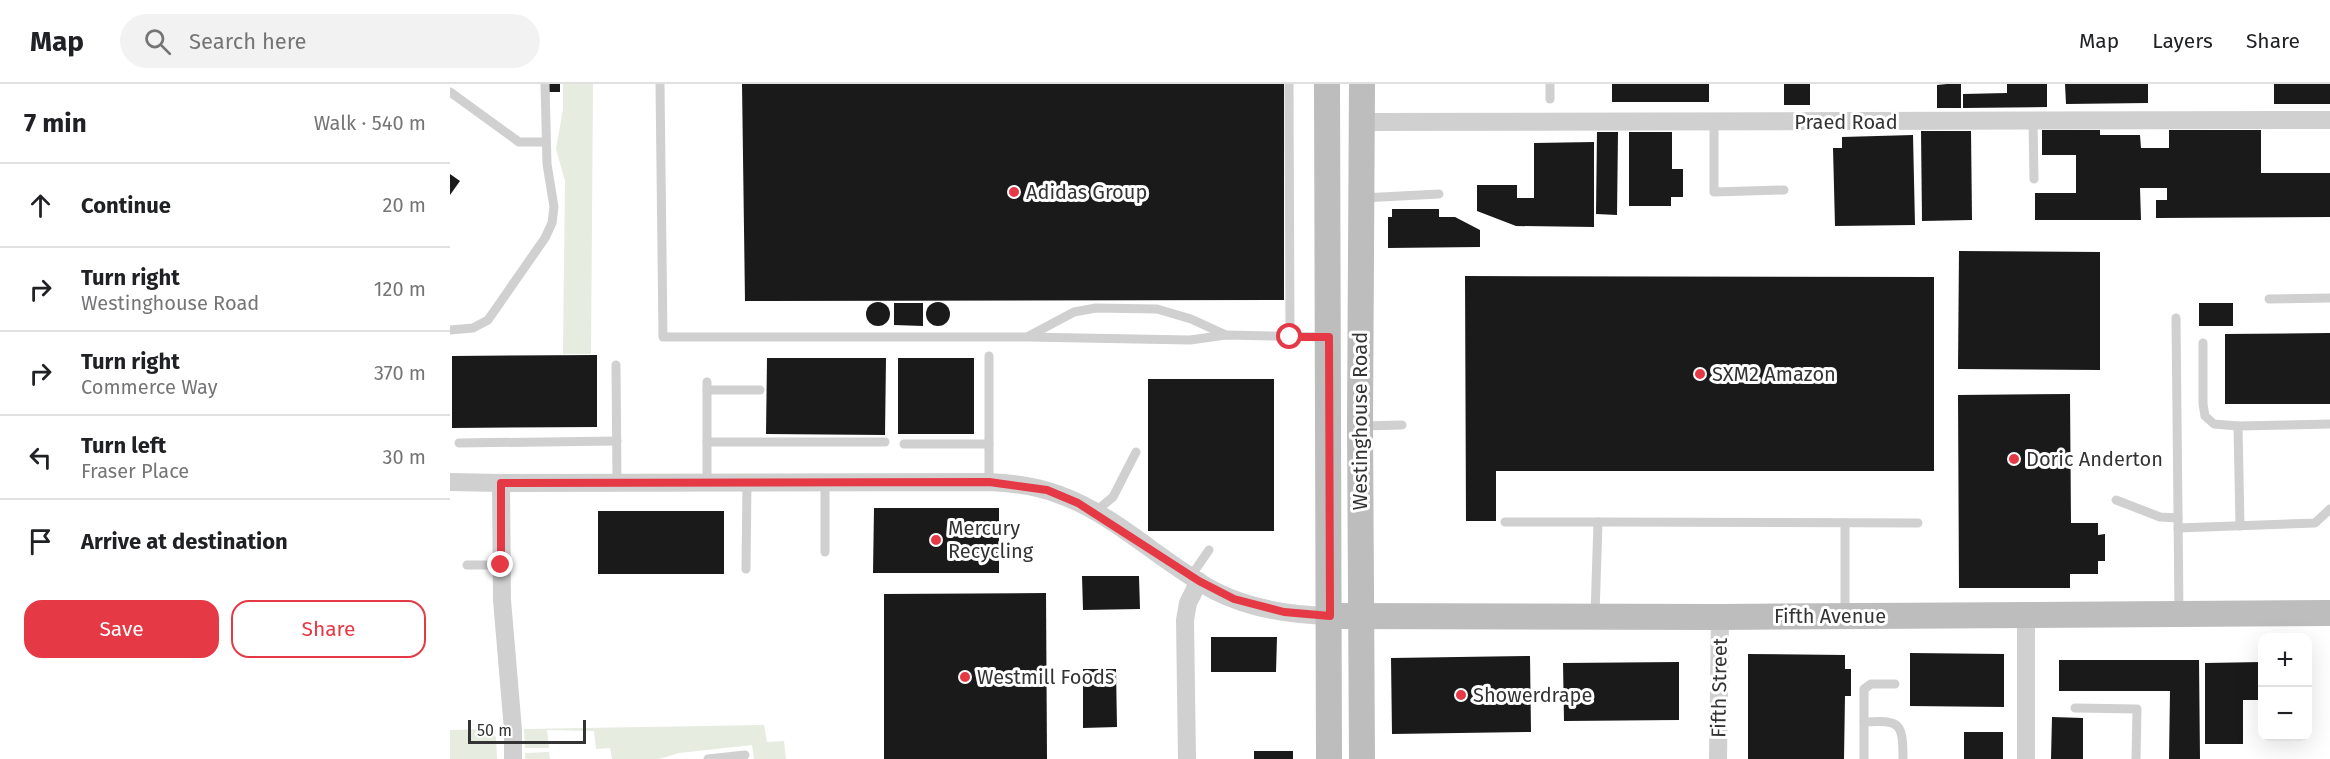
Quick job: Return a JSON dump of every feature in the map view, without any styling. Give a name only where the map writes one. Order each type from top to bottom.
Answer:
[{"type":"street","name":"Westinghouse Road","points":[[1328,84],[1329,759]]},
{"type":"street","name":"Westinghouse Road","points":[[1362,84],[1360,337],[1362,759]]},
{"type":"street","name":"Praed Road","points":[[1362,122],[2330,120]]},
{"type":"street","points":[[1329,337],[1360,337]]},
{"type":"street","points":[[1329,428],[1360,426]]},
{"type":"street","points":[[450,482],[989,482],[1047,490],[1095,512],[1217,592],[1267,608],[1330,616]]},
{"type":"street","points":[[501,483],[502,600],[513,730],[513,759]]},
{"type":"street","points":[[1187,759],[1185,620],[1195,579]]},
{"type":"street","name":"Fifth Avenue","points":[[1330,616],[1720,617],[2330,613]]},
{"type":"street","points":[[2026,615],[2026,759]]},
{"type":"street","name":"Fifth Street","points":[[1718,759],[1720,617]]},
{"type":"lane","points":[[450,330],[473,328],[488,320],[549,231],[554,207],[547,164],[545,84]]},
{"type":"lane","points":[[660,84],[663,337],[1027,337],[1190,340],[1226,335],[1329,337]]},
{"type":"lane","points":[[1289,84],[1290,337]]},
{"type":"lane","points":[[1550,84],[1550,99]]},
{"type":"lane","points":[[450,92],[519,142],[546,142]]},
{"type":"lane","points":[[1714,122],[1714,192],[1784,190]]},
{"type":"lane","points":[[2033,122],[2034,179]]},
{"type":"lane","points":[[1362,198],[1439,194]]},
{"type":"lane","points":[[2269,299],[2330,298]]},
{"type":"lane","points":[[1027,337],[1074,312],[1106,308],[1157,309],[1226,335]]},
{"type":"lane","points":[[2176,318],[2180,614]]},
{"type":"lane","points":[[2203,343],[2203,404],[2205,416],[2214,424],[2238,426],[2330,424]]},
{"type":"lane","points":[[989,356],[989,482]]},
{"type":"lane","points":[[616,365],[617,483]]},
{"type":"lane","points":[[707,482],[707,386],[760,390]]},
{"type":"lane","points":[[1360,426],[1402,425]]},
{"type":"lane","points":[[2238,426],[2240,526]]},
{"type":"lane","points":[[459,443],[617,441]]},
{"type":"lane","points":[[707,442],[885,442]]},
{"type":"lane","points":[[904,444],[989,444]]},
{"type":"lane","points":[[1095,512],[1113,497],[1136,452]]},
{"type":"lane","points":[[746,569],[747,482]]},
{"type":"lane","points":[[825,482],[825,552]]},
{"type":"lane","points":[[2116,500],[2178,523],[2240,526],[2315,523],[2330,509]]},
{"type":"lane","points":[[1505,522],[1918,523]]},
{"type":"lane","points":[[1595,615],[1598,522]]},
{"type":"lane","points":[[1845,523],[1845,616]]},
{"type":"lane","points":[[1195,579],[1209,550]]},
{"type":"lane","points":[[466,565],[501,565]]},
{"type":"lane","points":[[1864,759],[1864,689],[1871,684],[1895,684]]},
{"type":"lane","points":[[2075,708],[2137,708],[2136,759]]},
{"type":"lane","points":[[1864,722],[1892,721],[1897,724],[1902,730],[1903,759]]},
{"type":"lane","points":[[708,759],[746,755]]},
{"type":"shaded area","points":[[563,84],[593,84],[591,354],[563,354],[565,181],[556,149],[563,109]]},
{"type":"shaded area","points":[[764,725],[767,742],[784,741],[786,759],[754,759],[752,745],[679,753],[659,759],[612,759],[610,748],[596,749],[594,731],[547,730],[549,748],[525,748],[524,729]]},
{"type":"shaded area","points":[[487,729],[496,737],[497,759],[450,759],[450,730]]},
{"type":"shaded area","points":[[549,752],[550,759],[525,759],[525,753]]},
{"type":"building","points":[[549,84],[560,84],[560,92],[549,92]]},
{"type":"building","name":"Adidas Group","points":[[742,84],[1284,84],[1284,300],[745,301]]},
{"type":"building","points":[[1612,84],[1709,84],[1709,102],[1612,102]]},
{"type":"building","points":[[1784,84],[1810,84],[1810,105],[1784,105]]},
{"type":"building","points":[[1961,84],[1961,108],[1937,108],[1937,85]]},
{"type":"building","points":[[2007,84],[2047,84],[2047,107],[1963,108],[1963,94],[2007,93]]},
{"type":"building","points":[[2065,84],[2148,84],[2148,103],[2066,104]]},
{"type":"building","points":[[2274,84],[2330,84],[2330,104],[2274,104]]},
{"type":"building","points":[[2042,130],[2100,130],[2100,135],[2140,135],[2141,148],[2169,148],[2169,130],[2261,130],[2261,173],[2330,173],[2330,217],[2156,218],[2156,200],[2167,200],[2167,188],[2140,188],[2141,220],[2035,220],[2035,193],[2076,193],[2076,155],[2042,155]]},
{"type":"building","points":[[1921,131],[1971,131],[1972,220],[1922,221]]},
{"type":"building","points":[[1597,132],[1618,132],[1617,215],[1596,214]]},
{"type":"building","points":[[1629,132],[1672,132],[1672,169],[1683,169],[1683,197],[1671,197],[1671,206],[1629,206]]},
{"type":"building","points":[[1913,135],[1915,225],[1835,226],[1833,148],[1842,148],[1842,137]]},
{"type":"building","points":[[1594,142],[1594,227],[1516,226],[1477,211],[1477,185],[1517,185],[1517,198],[1534,198],[1534,143]]},
{"type":"building","points":[[450,174],[460,181],[450,195]]},
{"type":"building","points":[[1392,209],[1439,209],[1439,217],[1455,217],[1480,230],[1480,247],[1388,248],[1388,217],[1392,217]]},
{"type":"building","points":[[1959,251],[2100,252],[2100,370],[1958,369]]},
{"type":"building","name":"SXM2 Amazon","points":[[1465,276],[1934,277],[1934,471],[1496,471],[1496,521],[1466,521]]},
{"type":"building","points":[[878,302],[887,305],[890,314],[887,323],[878,326],[869,323],[866,314],[869,305]]},
{"type":"building","points":[[938,302],[943,303],[949,309],[949,319],[943,325],[938,326],[933,325],[927,319],[926,314],[927,309],[933,303]]},
{"type":"building","points":[[894,303],[923,303],[923,326],[894,325]]},
{"type":"building","points":[[2199,303],[2233,303],[2233,326],[2199,326]]},
{"type":"building","points":[[2330,333],[2330,404],[2225,404],[2225,334]]},
{"type":"building","points":[[597,355],[597,427],[452,428],[452,356]]},
{"type":"building","points":[[767,358],[886,358],[885,435],[766,434]]},
{"type":"building","points":[[898,358],[974,358],[974,434],[898,434]]},
{"type":"building","points":[[1148,379],[1274,379],[1274,531],[1148,531]]},
{"type":"building","name":"Doric Anderton","points":[[2070,394],[2071,523],[2098,523],[2098,535],[2105,534],[2105,561],[2098,561],[2098,574],[2070,574],[2070,588],[1959,588],[1958,395]]},
{"type":"building","name":"Mercury Recycling","points":[[874,508],[999,508],[999,573],[873,573]]},
{"type":"building","points":[[598,511],[724,511],[724,574],[598,574]]},
{"type":"building","points":[[1082,576],[1139,576],[1140,609],[1083,610]]},
{"type":"building","name":"Westmill Foods","points":[[1046,593],[1047,759],[884,759],[884,594]]},
{"type":"building","points":[[1211,637],[1277,637],[1276,672],[1211,672]]},
{"type":"building","points":[[1910,653],[2004,654],[2004,707],[1910,706]]},
{"type":"building","points":[[1748,654],[1845,655],[1845,669],[1851,669],[1851,696],[1845,696],[1844,759],[1748,759]]},
{"type":"building","name":"Showerdrape","points":[[1530,656],[1531,732],[1392,734],[1391,658]]},
{"type":"building","points":[[2059,660],[2199,660],[2200,759],[2169,759],[2170,691],[2059,691]]},
{"type":"building","points":[[1679,662],[1679,720],[1564,721],[1563,663]]},
{"type":"building","points":[[2258,662],[2258,700],[2243,700],[2243,744],[2205,744],[2205,663]]},
{"type":"building","points":[[1083,669],[1116,669],[1117,727],[1083,728]]},
{"type":"building","points":[[2052,717],[2083,718],[2083,759],[2051,759]]},
{"type":"building","points":[[1964,732],[2003,732],[2003,759],[1964,759]]},
{"type":"building","points":[[1254,751],[1293,751],[1293,759],[1254,759]]},
{"type":"place","name":"Adidas Group","points":[[1014,192]]},
{"type":"place","name":"SXM2 Amazon","points":[[1700,374]]},
{"type":"place","name":"Doric Anderton","points":[[2014,459]]},
{"type":"place","name":"Mercury Recycling","points":[[936,540]]},
{"type":"place","name":"Westmill Foods","points":[[965,677]]},
{"type":"place","name":"Showerdrape","points":[[1461,695]]},
{"type":"route","points":[[501,565],[501,483],[1010,483],[1047,490],[1078,503],[1217,592],[1234,599],[1284,612],[1330,616],[1329,337],[1290,337]]}]
